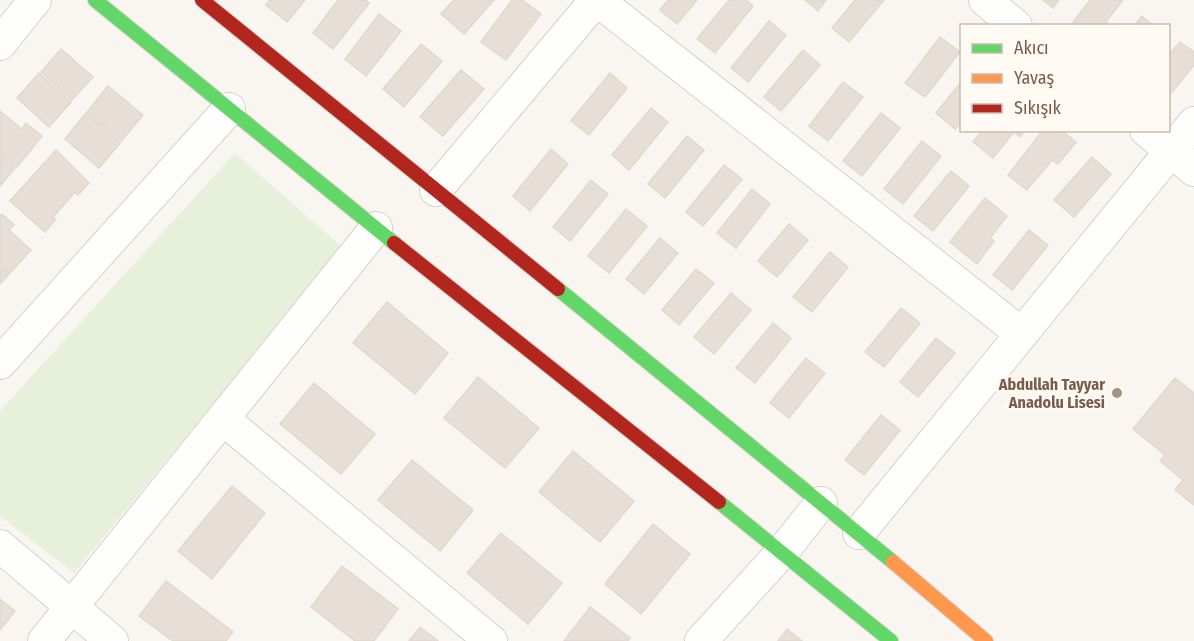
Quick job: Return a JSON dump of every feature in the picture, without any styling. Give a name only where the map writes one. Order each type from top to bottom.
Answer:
[{"type":"street","points":[[0,44],[35,0]]},
{"type":"street","points":[[95,0],[891,641]]},
{"type":"street","points":[[201,0],[859,533],[986,641]]},
{"type":"street","points":[[436,190],[597,0],[1022,334]]},
{"type":"street","points":[[985,0],[1014,24]]},
{"type":"street","points":[[0,363],[230,109]]},
{"type":"street","points":[[859,533],[1022,334],[1183,161],[1194,123]]},
{"type":"street","points":[[1148,132],[1183,161]]},
{"type":"street","points":[[44,641],[376,228]]},
{"type":"street","points":[[223,419],[491,641]]},
{"type":"street","points":[[701,641],[782,552],[822,503]]},
{"type":"street","points":[[0,546],[112,641]]},
{"type":"green space","points":[[235,153],[342,247],[74,573],[0,516],[0,411]]},
{"type":"building","points":[[270,0],[305,0],[287,22],[266,5]]},
{"type":"building","points":[[338,0],[366,0],[369,3],[333,49],[313,33]]},
{"type":"building","points":[[454,0],[494,0],[464,34],[441,14]]},
{"type":"building","points":[[512,0],[522,0],[541,14],[506,60],[481,42]]},
{"type":"building","points":[[668,0],[697,0],[677,24],[660,10]]},
{"type":"building","points":[[729,0],[746,0],[753,6],[715,53],[697,39]]},
{"type":"building","points":[[805,0],[826,0],[818,11]]},
{"type":"building","points":[[855,0],[884,0],[849,42],[832,28]]},
{"type":"building","points":[[1043,0],[1059,0],[1053,8]]},
{"type":"building","points":[[1090,0],[1123,0],[1106,22],[1108,24],[1072,24]]},
{"type":"building","points":[[379,14],[401,31],[366,76],[345,59]]},
{"type":"building","points":[[1142,16],[1152,24],[1136,24]]},
{"type":"building","points":[[769,21],[786,35],[748,82],[731,68]]},
{"type":"building","points":[[940,37],[960,52],[925,97],[905,83]]},
{"type":"building","points":[[1180,42],[1194,52],[1194,65],[1170,95],[1170,54]]},
{"type":"building","points":[[421,44],[442,61],[404,107],[383,89]]},
{"type":"building","points":[[61,49],[93,77],[72,100],[41,72]]},
{"type":"building","points":[[803,50],[820,65],[781,111],[764,97]]},
{"type":"building","points":[[461,70],[484,89],[443,136],[420,117]]},
{"type":"building","points":[[39,73],[71,102],[49,127],[17,98]]},
{"type":"building","points":[[610,73],[627,88],[589,135],[571,121]]},
{"type":"building","points":[[843,82],[863,97],[828,141],[809,126]]},
{"type":"building","points":[[960,83],[960,124],[955,129],[936,113]]},
{"type":"building","points":[[108,86],[143,115],[122,140],[87,112]]},
{"type":"building","points":[[651,108],[668,122],[629,170],[612,155]]},
{"type":"building","points":[[0,111],[22,129],[26,123],[42,136],[17,167],[0,153]]},
{"type":"building","points":[[86,113],[121,142],[99,168],[65,139]]},
{"type":"building","points":[[881,113],[900,128],[862,176],[843,161]]},
{"type":"building","points":[[981,132],[1014,132],[993,158],[973,142]]},
{"type":"building","points":[[1014,132],[1024,132],[1020,137]]},
{"type":"building","points":[[1041,132],[1064,132],[1076,142],[1058,164],[1052,160],[1027,190],[1008,175]]},
{"type":"building","points":[[687,136],[704,150],[665,198],[648,184]]},
{"type":"building","points":[[922,141],[941,156],[903,204],[884,189]]},
{"type":"building","points":[[551,149],[568,164],[530,211],[513,196]]},
{"type":"building","points":[[56,150],[89,183],[78,195],[75,192],[53,217],[56,219],[45,232],[10,201]]},
{"type":"building","points":[[0,155],[15,168],[0,186]]},
{"type":"building","points":[[1092,157],[1111,174],[1074,217],[1054,200]]},
{"type":"building","points":[[724,165],[742,179],[703,226],[686,212]]},
{"type":"building","points":[[951,171],[969,186],[933,231],[914,216]]},
{"type":"building","points":[[591,180],[608,194],[570,241],[553,227]]},
{"type":"building","points":[[752,189],[770,204],[736,248],[717,233]]},
{"type":"building","points":[[985,198],[1007,216],[990,238],[994,241],[977,264],[950,242]]},
{"type":"building","points":[[626,209],[647,226],[609,273],[588,256]]},
{"type":"building","points":[[2,214],[14,225],[9,230],[31,250],[10,273],[0,263],[0,216]]},
{"type":"building","points":[[789,224],[808,240],[777,277],[758,261]]},
{"type":"building","points":[[1029,230],[1048,245],[1012,290],[993,275]]},
{"type":"building","points":[[660,238],[678,253],[644,294],[626,279]]},
{"type":"building","points":[[830,252],[848,267],[812,312],[793,297]]},
{"type":"building","points":[[0,266],[9,274],[0,284]]},
{"type":"building","points":[[696,269],[714,283],[679,325],[662,310]]},
{"type":"building","points":[[731,293],[751,310],[714,354],[694,337]]},
{"type":"building","points":[[387,302],[448,353],[415,394],[353,343]]},
{"type":"building","points":[[901,308],[920,323],[884,367],[865,352]]},
{"type":"building","points":[[773,323],[791,338],[755,383],[736,368]]},
{"type":"building","points":[[936,338],[955,353],[918,397],[900,382]]},
{"type":"building","points":[[806,358],[825,373],[789,418],[770,403]]},
{"type":"building","points":[[478,377],[539,428],[505,468],[444,418]]},
{"type":"building","name":"Abdullah Tayyar Anadolu Lisesi","points":[[1175,378],[1194,393],[1194,505],[1175,490],[1183,480],[1160,461],[1165,455],[1133,429]]},
{"type":"building","points":[[314,383],[375,434],[341,474],[280,424]]},
{"type":"building","points":[[881,415],[900,430],[864,475],[845,460]]},
{"type":"building","points":[[573,451],[634,501],[600,542],[539,492]]},
{"type":"building","points":[[412,460],[473,510],[440,551],[378,500]]},
{"type":"building","points":[[232,486],[265,513],[212,579],[178,551]]},
{"type":"building","points":[[653,524],[690,554],[641,614],[605,584]]},
{"type":"building","points":[[501,533],[562,583],[528,624],[467,573]]},
{"type":"building","points":[[342,566],[398,609],[374,641],[355,641],[311,607]]},
{"type":"building","points":[[166,581],[233,632],[226,641],[173,641],[139,616]]},
{"type":"building","points":[[0,599],[15,611],[0,630]]},
{"type":"building","points":[[590,607],[630,638],[628,641],[564,641]]},
{"type":"building","points":[[420,627],[438,641],[409,641]]},
{"type":"building","points":[[787,629],[802,641],[778,641]]},
{"type":"traffic: fast","points":[[95,0],[394,243]]},
{"type":"traffic: fast","points":[[558,289],[893,562]]},
{"type":"traffic: fast","points":[[719,502],[891,641]]},
{"type":"traffic: slow","points":[[893,562],[986,641]]},
{"type":"traffic: jam","points":[[202,0],[558,289]]},
{"type":"traffic: jam","points":[[394,243],[719,502]]},
{"type":"place","name":"Abdullah Tayyar Anadolu Lisesi","points":[[1117,393]]}]
